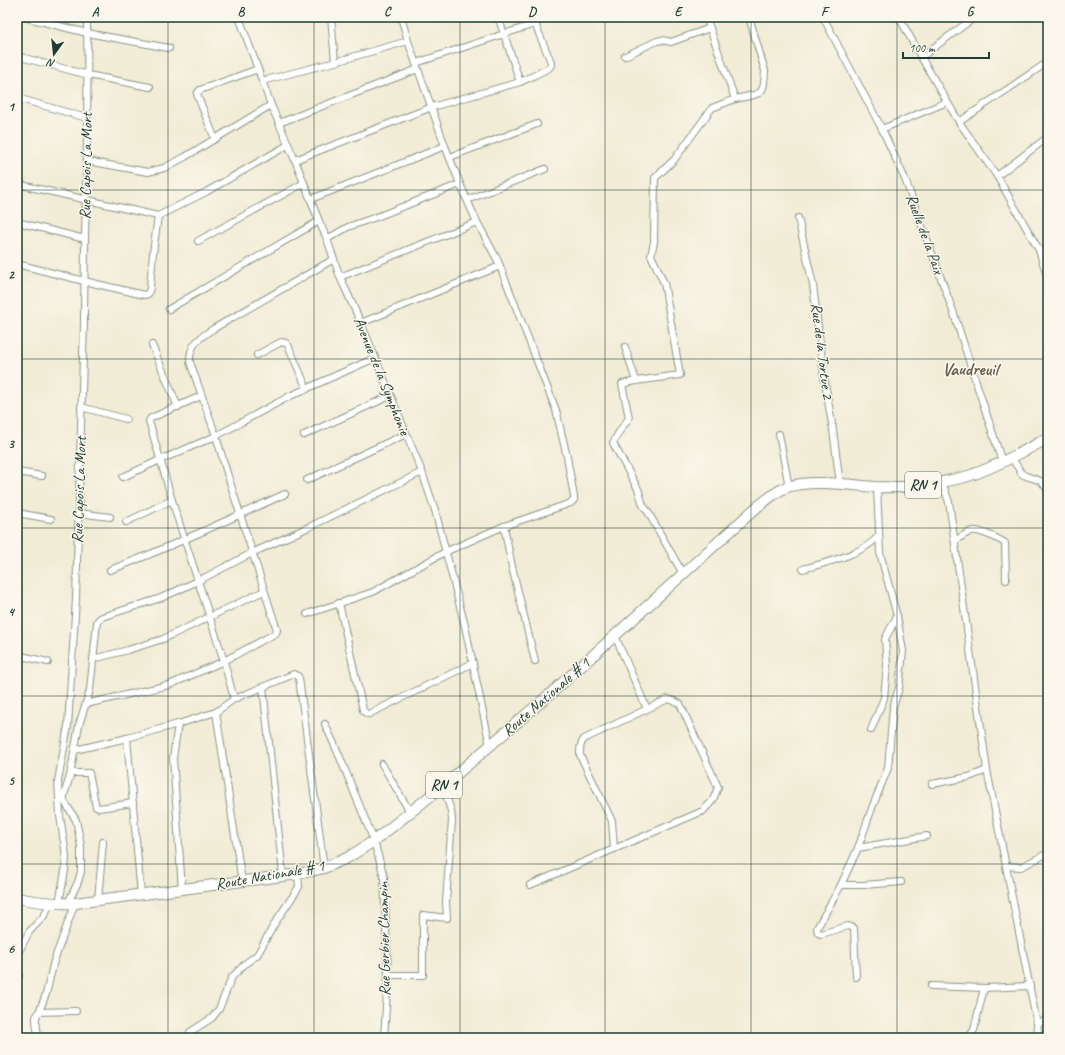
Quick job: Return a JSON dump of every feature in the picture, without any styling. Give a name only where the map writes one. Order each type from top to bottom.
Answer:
[{"type":"main road","name":"Route Nationale # 1","points":[[17,898],[30,901],[63,903],[141,895],[298,874],[324,868],[347,858],[374,841],[443,786],[552,693],[757,508],[774,495],[788,487],[806,484],[895,487],[942,482],[974,475],[1048,438]]},
{"type":"street","points":[[24,17],[87,33],[169,48]]},
{"type":"street","name":"Rue Capois La Mort","points":[[63,903],[66,856],[60,816],[58,781],[68,726],[76,599],[84,323],[88,75],[87,17]]},
{"type":"street","name":"Avenue de la Symphonie","points":[[239,17],[271,105],[311,199],[340,277],[361,323],[422,472],[435,510],[465,626],[490,746]]},
{"type":"street","points":[[331,17],[335,62]]},
{"type":"street","points":[[307,614],[373,592],[445,552],[504,526],[570,503],[574,500],[567,457],[556,410],[500,266],[477,222],[445,146],[401,17]]},
{"type":"street","points":[[498,17],[520,82]]},
{"type":"street","points":[[279,123],[417,66],[535,24],[543,17]]},
{"type":"street","points":[[706,17],[736,99]]},
{"type":"street","points":[[683,574],[643,505],[638,489],[614,443],[619,432],[629,418],[622,384],[680,375],[664,283],[651,255],[654,242],[655,178],[674,160],[712,108],[736,99],[754,95],[762,90],[764,84],[764,71],[749,17]]},
{"type":"street","name":"Ruelle de la Paix","points":[[823,17],[882,129],[905,179],[1007,459],[1022,474],[1041,481],[1048,490]]},
{"type":"street","points":[[900,17],[947,102],[959,122],[997,176],[1045,259],[1048,279]]},
{"type":"street","points":[[921,57],[967,19],[975,17]]},
{"type":"street","points":[[295,160],[432,107],[520,82],[546,69],[551,65],[551,62],[535,24]]},
{"type":"street","points":[[624,56],[657,41],[662,40],[671,42],[710,28]]},
{"type":"street","points":[[262,81],[408,41]]},
{"type":"street","points":[[17,56],[88,75],[150,87]]},
{"type":"street","points":[[959,122],[1048,62]]},
{"type":"street","points":[[215,139],[198,97],[198,92],[258,69]]},
{"type":"street","points":[[17,98],[87,118]]},
{"type":"street","points":[[882,129],[947,102]]},
{"type":"street","points":[[87,161],[148,172],[164,168],[271,105]]},
{"type":"street","points":[[450,157],[537,124]]},
{"type":"street","points":[[997,176],[1048,138]]},
{"type":"street","points":[[17,184],[158,216],[206,192],[288,145]]},
{"type":"street","points":[[311,199],[445,146]]},
{"type":"street","points":[[467,200],[545,169]]},
{"type":"street","points":[[198,241],[304,182]]},
{"type":"street","points":[[327,239],[348,228],[460,184]]},
{"type":"street","points":[[17,264],[144,295],[148,294],[150,288],[158,216]]},
{"type":"street","name":"Rue de la Tortue 2","points":[[798,218],[813,285],[824,377],[840,484]]},
{"type":"street","points":[[169,309],[319,221]]},
{"type":"street","points":[[17,222],[85,239]]},
{"type":"street","points":[[340,277],[477,222]]},
{"type":"street","points":[[86,704],[169,684],[224,661],[276,634],[277,630],[216,436],[190,362],[190,350],[200,338],[213,329],[334,259]]},
{"type":"street","points":[[361,323],[500,266]]},
{"type":"street","points":[[257,355],[281,342],[288,344],[306,389]]},
{"type":"street","points":[[152,345],[178,406]]},
{"type":"street","points":[[625,347],[636,381]]},
{"type":"street","points":[[123,478],[216,436],[290,396],[375,358]]},
{"type":"street","points":[[201,396],[150,419],[149,421],[184,540],[224,661],[234,699]]},
{"type":"street","points":[[304,435],[390,396]]},
{"type":"street","points":[[81,407],[126,419]]},
{"type":"street","points":[[307,480],[406,434]]},
{"type":"street","points":[[779,434],[788,487]]},
{"type":"street","points":[[17,472],[42,476]]},
{"type":"street","points":[[17,955],[29,932],[44,916],[63,903],[78,882],[81,872],[80,835],[76,820],[64,801],[64,795],[71,773],[79,725],[90,690],[99,619],[162,598],[252,553],[422,472]]},
{"type":"street","points":[[942,482],[949,502],[987,770],[1030,986],[1038,1038]]},
{"type":"street","points":[[856,976],[854,928],[848,926],[820,934],[817,931],[858,848],[888,768],[893,707],[899,688],[903,651],[897,616],[880,553],[877,487]]},
{"type":"street","points":[[110,570],[184,540],[285,494]]},
{"type":"street","points":[[126,522],[172,500]]},
{"type":"street","points":[[17,513],[51,519]]},
{"type":"street","points":[[78,513],[110,518]]},
{"type":"street","points":[[504,526],[512,567],[535,661]]},
{"type":"street","points":[[955,541],[970,531],[975,530],[1000,539],[1006,543],[1006,580]]},
{"type":"street","points":[[803,569],[842,558],[860,550],[874,542],[879,535]]},
{"type":"street","points":[[93,659],[162,639],[264,591]]},
{"type":"street","points":[[339,603],[363,710],[366,714],[370,714],[473,663]]},
{"type":"street","points":[[871,730],[884,698],[887,665],[885,639],[897,616]]},
{"type":"street","points":[[615,636],[647,709]]},
{"type":"street","points":[[17,655],[48,662]]},
{"type":"street","points":[[75,750],[127,738],[216,712],[234,699],[294,674],[298,676],[324,868]]},
{"type":"street","points":[[263,687],[283,875]]},
{"type":"street","points":[[530,885],[703,811],[713,800],[718,787],[680,704],[674,700],[668,699],[584,739],[581,743],[580,755],[612,821],[614,849]]},
{"type":"street","points":[[216,712],[242,882]]},
{"type":"street","points":[[178,724],[173,758],[182,890]]},
{"type":"street","name":"Rue Gerbier Champin","points":[[325,724],[374,841],[384,877],[388,975],[384,1038]]},
{"type":"street","points":[[127,738],[141,895]]},
{"type":"street","points":[[382,764],[410,812]]},
{"type":"street","points":[[932,784],[969,777],[987,770]]},
{"type":"street","points":[[71,773],[89,773],[96,807],[99,808],[133,803]]},
{"type":"street","points":[[388,975],[423,975],[423,915],[447,918],[446,902],[452,820],[451,811],[443,786]]},
{"type":"street","points":[[858,848],[927,836]]},
{"type":"street","points":[[98,900],[103,842]]},
{"type":"street","points":[[1006,866],[1021,867],[1048,853]]},
{"type":"street","points":[[189,1038],[190,1032],[212,1018],[219,1009],[232,977],[246,963],[257,955],[275,923],[299,887],[298,874]]},
{"type":"street","points":[[840,884],[864,885],[901,882]]},
{"type":"street","points":[[40,1038],[38,1036],[36,1017],[46,994],[54,960],[63,903]]},
{"type":"street","points":[[17,968],[19,975],[17,980]]},
{"type":"street","points":[[931,986],[985,988],[1030,986]]},
{"type":"street","points":[[968,1038],[974,1030],[985,988]]},
{"type":"street","points":[[39,1012],[76,1011]]},
{"type":"street","points":[[1037,1024],[1048,1019]]},
{"type":"district","name":"Vaudreuil","points":[[970,369]]}]
